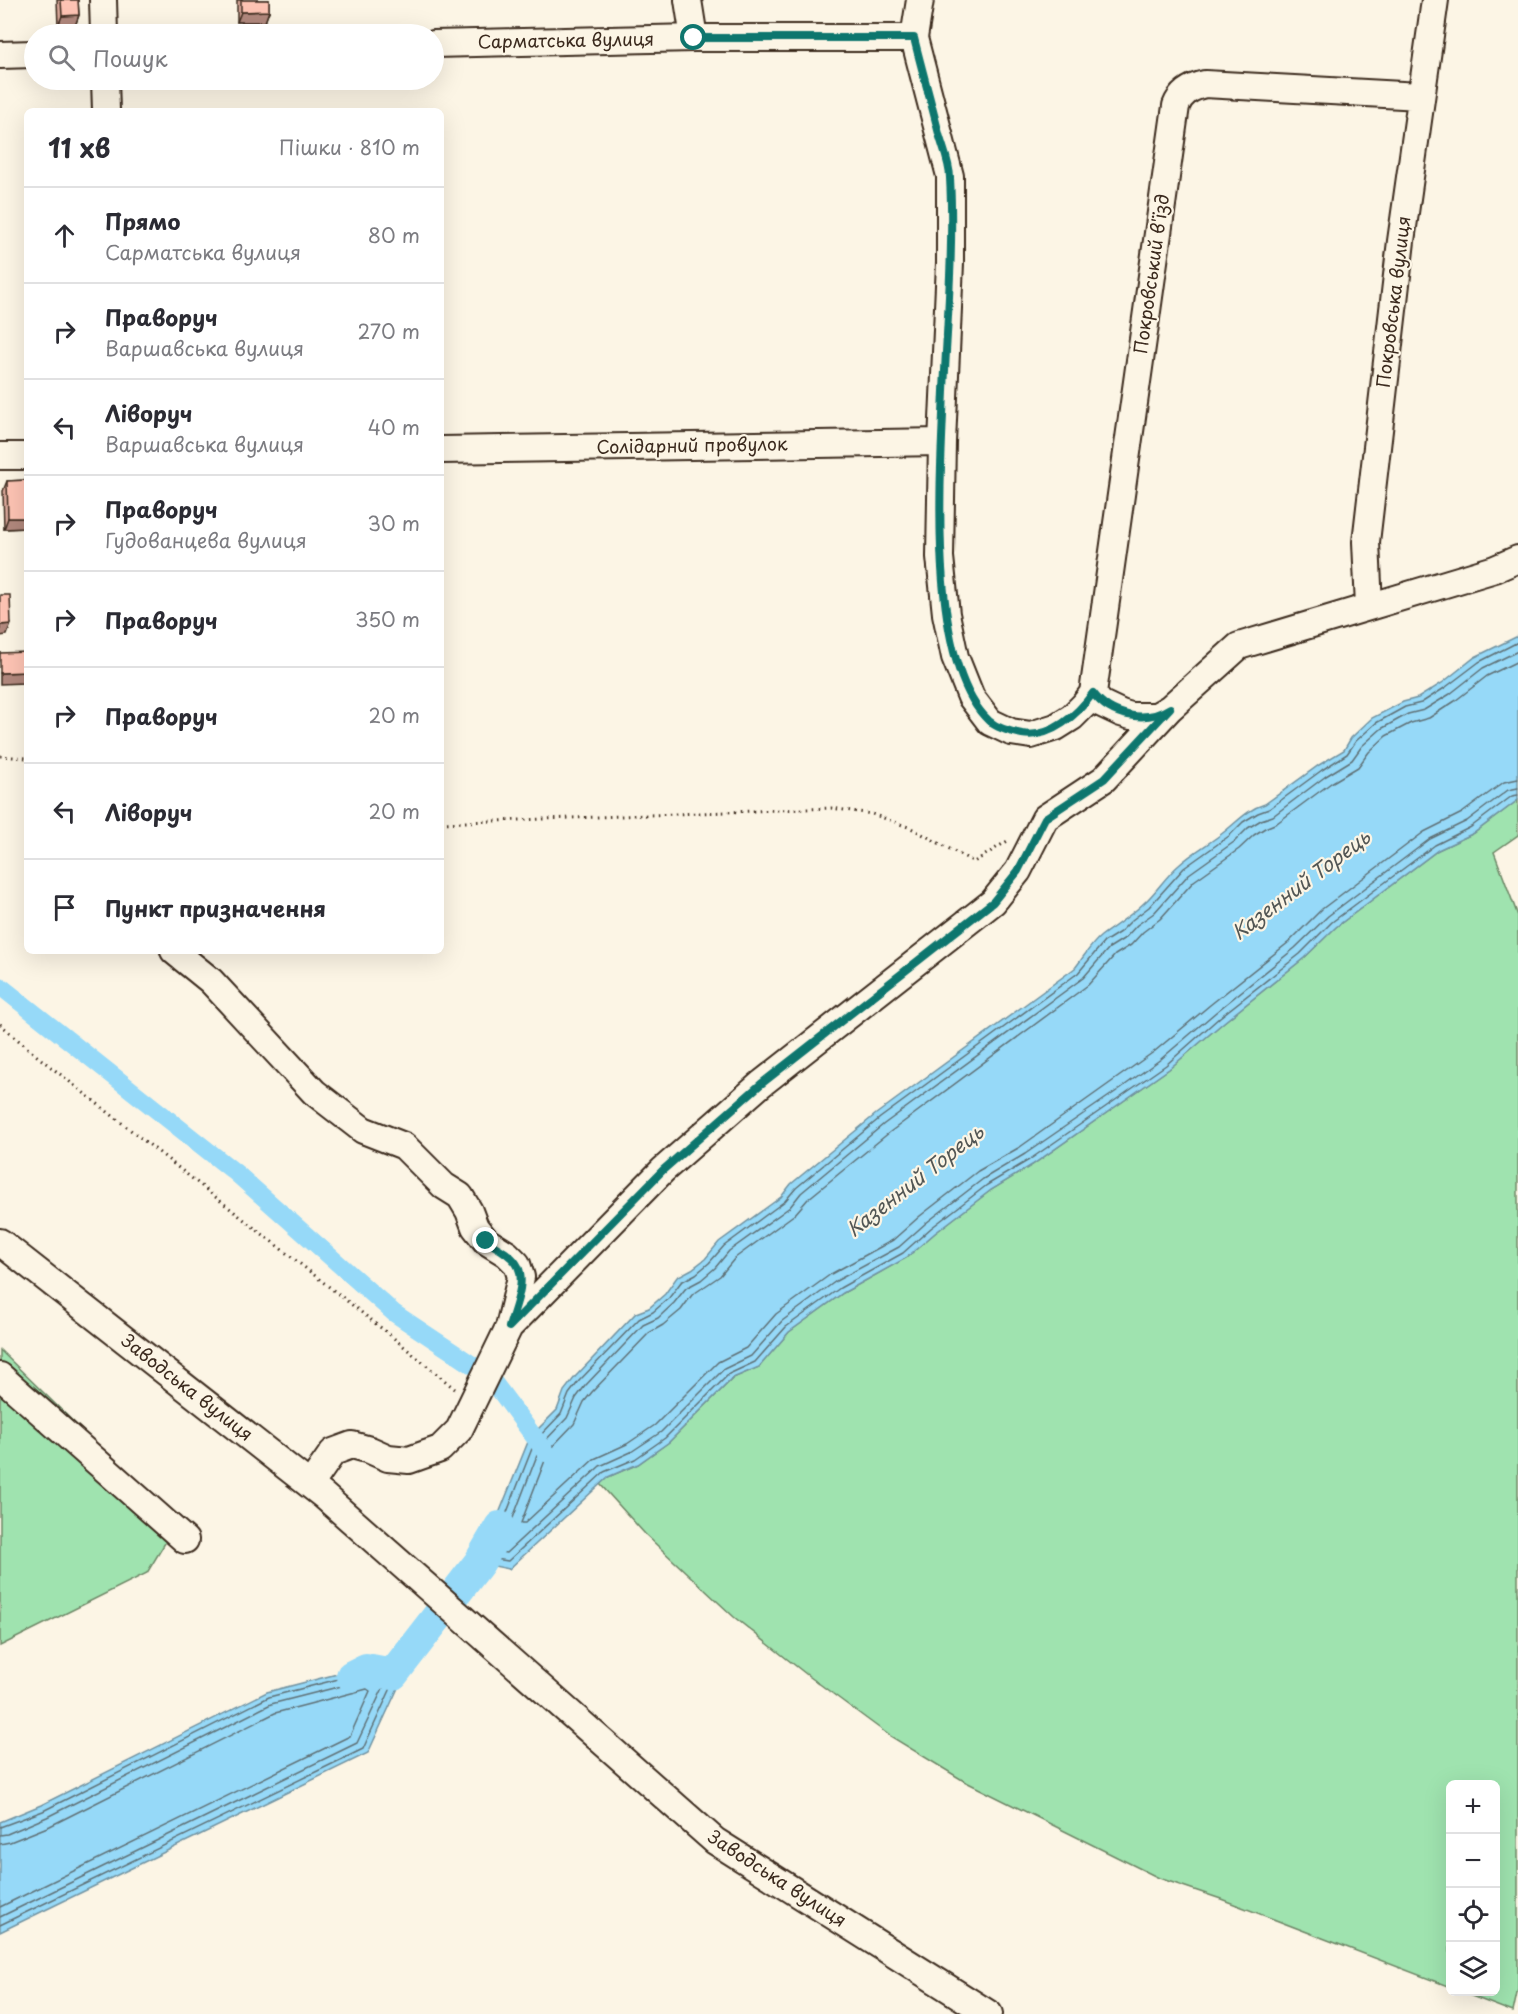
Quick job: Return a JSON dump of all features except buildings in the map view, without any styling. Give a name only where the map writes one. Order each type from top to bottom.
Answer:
[{"type":"street","points":[[103,0],[104,24]]},
{"type":"street","points":[[688,0],[694,38]]},
{"type":"street","points":[[920,0],[914,38],[950,176],[950,263],[942,442],[940,557],[946,614],[955,657],[971,697],[990,722],[1011,732],[1031,735],[1056,728],[1072,717],[1093,693],[1100,703],[1131,716],[1156,716],[1170,708]]},
{"type":"street","name":"Покровська вулиця","points":[[1369,606],[1366,542],[1401,241],[1435,0]]},
{"type":"street","name":"Сарматська вулиця","points":[[444,44],[694,38],[914,38]]},
{"type":"street","points":[[0,55],[24,54]]},
{"type":"street","name":"Покровський в'їзд","points":[[1093,693],[1178,100],[1188,90],[1205,84],[1420,96]]},
{"type":"street","points":[[105,90],[106,108]]},
{"type":"street","name":"Солідарний провулок","points":[[444,450],[942,442]]},
{"type":"street","points":[[0,456],[24,456]]},
{"type":"street","points":[[509,1327],[663,1170],[761,1084],[993,902],[1018,871],[1045,818],[1104,779],[1170,708],[1239,646],[1495,569],[1518,559]]},
{"type":"street","points":[[178,954],[211,981],[314,1092],[363,1130],[404,1146],[444,1186],[460,1196],[475,1227],[486,1241],[507,1254],[517,1264],[521,1277],[509,1327],[459,1430],[440,1449],[410,1460],[388,1458],[352,1445],[333,1452],[310,1485]]},
{"type":"street","name":"Заводська вулиця","points":[[0,1242],[310,1485],[715,1841],[989,2014]]},
{"type":"street","points":[[0,1376],[185,1540]]},
{"type":"path","points":[[0,756],[24,758]]},
{"type":"path","points":[[444,823],[831,808],[872,814],[911,828],[974,862],[1015,837]]},
{"type":"path","points":[[0,1024],[32,1052],[390,1335],[471,1402]]},
{"type":"green space","points":[[1518,800],[1518,835],[1494,852],[1518,916],[1518,1989],[1513,2012],[1471,1996],[1500,1996],[1500,1780],[1446,1780],[1446,1985],[1221,1899],[1159,1878],[964,1781],[890,1736],[734,1617],[645,1534],[600,1484],[608,1477],[638,1464],[669,1442],[733,1378],[759,1367],[789,1332],[843,1293],[906,1258],[991,1190],[1032,1165],[1169,1069],[1304,958],[1336,927],[1438,850],[1474,833]]},
{"type":"green space","points":[[0,1350],[177,1523],[147,1573],[0,1646]]},
{"type":"water","points":[[1518,636],[1518,800],[1474,833],[1438,850],[1336,927],[1304,958],[1169,1069],[1032,1165],[991,1190],[906,1258],[843,1293],[789,1332],[759,1367],[733,1378],[669,1442],[638,1464],[608,1477],[509,1569],[479,1563],[530,1437],[557,1410],[564,1391],[575,1377],[636,1313],[649,1308],[665,1294],[677,1277],[705,1259],[719,1242],[781,1197],[791,1184],[876,1114],[1075,968],[1097,939],[1149,898],[1174,869],[1190,856],[1248,812],[1265,804],[1344,750],[1351,738],[1372,718],[1403,702],[1418,698],[1442,683],[1475,657]]},
{"type":"water","points":[[388,1661],[398,1688],[368,1753],[0,1932],[0,1822],[41,1805],[267,1692]]},
{"type":"waterway","points":[[0,986],[236,1173],[394,1313],[480,1370]]},
{"type":"waterway","points":[[492,1380],[546,1453]]},
{"type":"waterway","name":"Казенний Торець","points":[[352,1676],[366,1669],[393,1674],[479,1563],[500,1527]]},
{"type":"route","points":[[486,1241],[507,1254],[517,1264],[521,1277],[509,1327],[663,1170],[761,1084],[993,902],[1018,871],[1045,818],[1104,779],[1170,708],[1156,716],[1131,716],[1100,703],[1093,693],[1072,717],[1056,728],[1031,735],[1011,732],[990,722],[971,697],[955,657],[946,614],[940,557],[942,442],[950,263],[950,176],[914,38],[694,38]]}]
